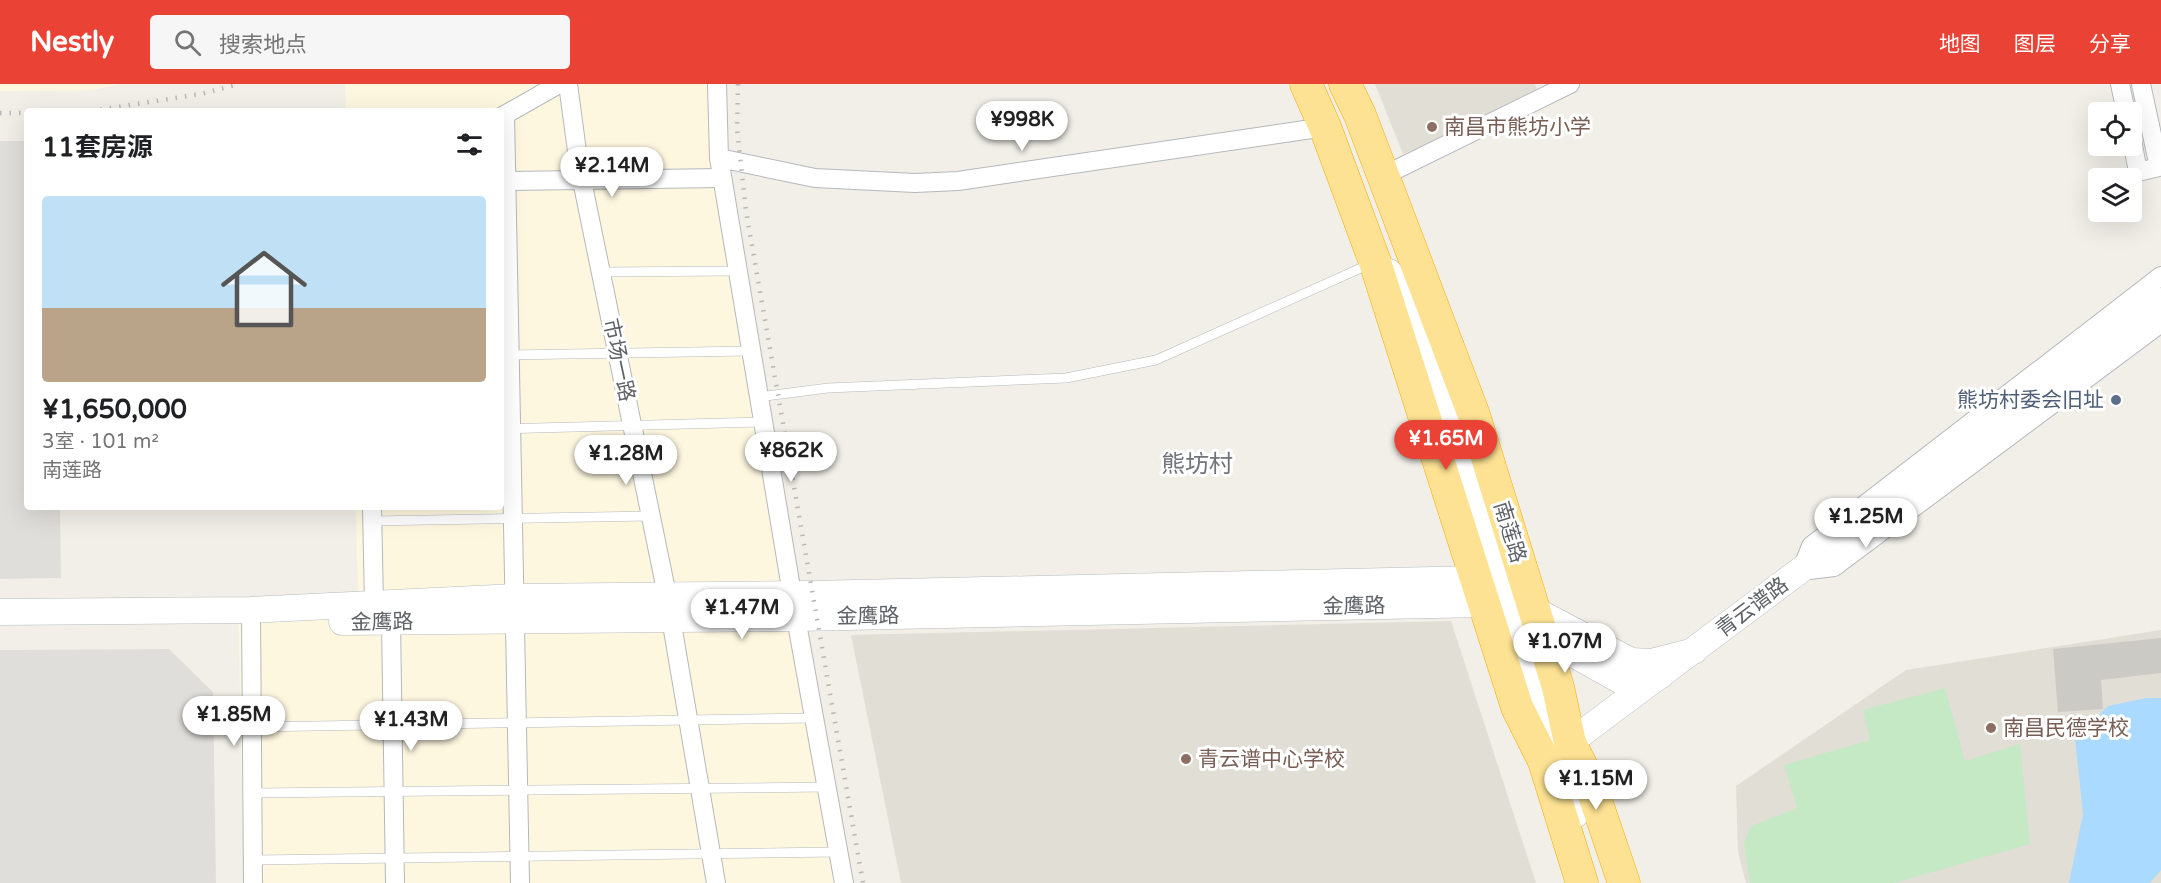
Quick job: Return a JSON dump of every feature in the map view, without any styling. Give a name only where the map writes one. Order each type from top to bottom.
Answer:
[{"type":"highway","name":"南莲路","points":[[1306,84],[1325,127],[1375,262],[1511,608],[1558,687],[1570,743],[1590,783],[1624,883]]},
{"type":"highway","name":"南莲路","points":[[1345,84],[1383,176],[1473,415],[1511,608],[1516,707],[1544,761],[1582,883]]},
{"type":"street","points":[[504,115],[559,84]]},
{"type":"street","name":"市场一路","points":[[568,84],[582,180],[669,607],[716,883]]},
{"type":"street","points":[[717,84],[719,158],[722,178],[762,422],[844,883]]},
{"type":"street","points":[[1383,176],[1570,84]]},
{"type":"street","points":[[2120,84],[2124,102]]},
{"type":"street","points":[[2135,156],[2138,172],[2159,167],[2141,84]]},
{"type":"street","points":[[719,158],[815,178],[915,183],[947,181],[1325,127]]},
{"type":"street","points":[[520,883],[513,519],[506,429],[504,181],[722,178]]},
{"type":"street","points":[[1347,184],[1409,311],[1446,404],[1511,608],[1622,681],[1660,676]]},
{"type":"street","points":[[2161,276],[1811,546],[1802,571],[1834,567],[2161,323]]},
{"type":"street","name":"青云谱路","points":[[1544,761],[1802,571],[2161,301]]},
{"type":"street","points":[[372,514],[393,724],[395,883]]},
{"type":"street","name":"金鹰路","points":[[0,625],[251,616],[669,607],[1511,608]]},
{"type":"street","points":[[1511,608],[1631,661],[1651,662],[1694,651]]},
{"type":"street","name":"金鹰路","points":[[0,612],[251,616]]},
{"type":"street","points":[[251,616],[253,883]]},
{"type":"street","points":[[1570,743],[1566,790],[1598,883]]},
{"type":"lane","points":[[758,396],[828,388],[1066,378],[1156,360],[1375,262]]},
{"type":"lane","points":[[601,272],[737,271]]},
{"type":"lane","points":[[505,355],[750,351]]},
{"type":"lane","points":[[506,429],[762,422]]},
{"type":"lane","points":[[372,514],[513,519],[651,516]]},
{"type":"lane","points":[[252,727],[814,718]]},
{"type":"lane","points":[[253,793],[827,787]]},
{"type":"lane","points":[[253,860],[839,852]]},
{"type":"shaded area","points":[[0,84],[120,84],[94,90],[0,91]]},
{"type":"shaded area","points":[[345,84],[716,84],[720,176],[850,883],[244,883],[238,600],[358,595],[356,510],[504,510],[504,108],[346,108]]},
{"type":"shaded area","name":"南昌市熊坊小学","points":[[1375,84],[1535,84],[1541,100],[1403,154]]},
{"type":"shaded area","points":[[0,141],[24,141],[24,510],[60,510],[61,578],[0,579]]},
{"type":"shaded area","name":"青云谱中心学校","points":[[1451,621],[1536,883],[901,883],[851,635]]},
{"type":"shaded area","name":"南昌民德学校","points":[[2161,630],[2161,883],[1746,883],[1738,852],[1736,786],[1906,670]]},
{"type":"shaded area","points":[[169,649],[213,692],[216,883],[0,883],[0,650]]},
{"type":"green space","points":[[1945,688],[1965,761],[2020,744],[2030,844],[1894,883],[1750,883],[1744,844],[1751,826],[1797,808],[1784,765],[1870,740],[1863,710]]},
{"type":"water","points":[[2147,698],[2161,698],[2161,870],[2150,883],[2069,883],[2083,814],[2075,739],[2108,706]]},
{"type":"building","points":[[2161,638],[2161,673],[2101,680],[2103,709],[2058,712],[2053,649]]},
{"type":"railway","points":[[110,108],[201,94],[239,84]]},
{"type":"railway","points":[[738,84],[737,128],[746,211],[863,883]]},
{"type":"railway","points":[[0,113],[24,113]]},
{"type":"place","name":"南昌市熊坊小学","points":[[1432,127]]},
{"type":"place","name":"熊坊村委会旧址","points":[[2116,400]]},
{"type":"place","name":"南昌民德学校","points":[[1991,728]]},
{"type":"place","name":"青云谱中心学校","points":[[1186,759]]},
{"type":"district","name":"熊坊村","points":[[1197,464]]}]
